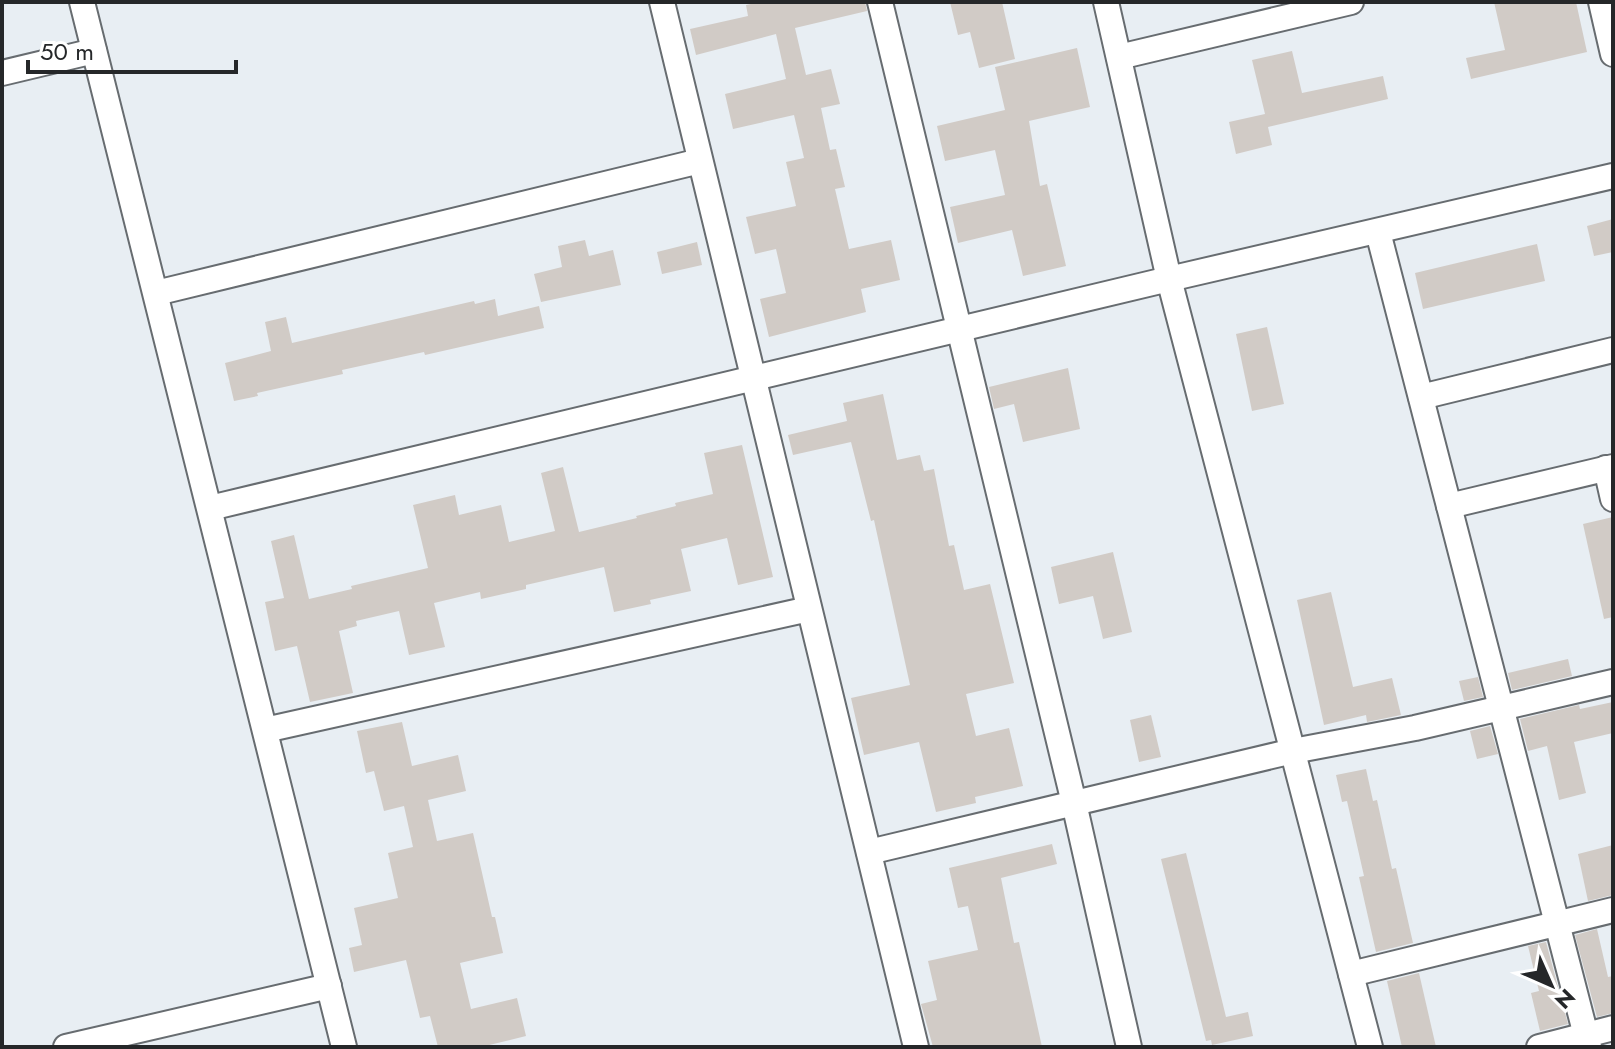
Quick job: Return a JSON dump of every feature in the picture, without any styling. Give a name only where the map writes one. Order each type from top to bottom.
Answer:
[{"type":"street","points":[[82,2],[344,1047]]},
{"type":"street","points":[[662,2],[916,1047]]},
{"type":"street","points":[[880,2],[1074,803],[1129,1047]]},
{"type":"street","points":[[1106,2],[1169,279],[1370,1047]]},
{"type":"street","points":[[1119,57],[1349,2]]},
{"type":"street","points":[[1601,2],[1613,54]]},
{"type":"street","points":[[2,73],[94,51]]},
{"type":"street","points":[[156,293],[700,161]]},
{"type":"street","points":[[210,508],[1613,176]]},
{"type":"street","points":[[1378,232],[1587,1041]]},
{"type":"street","points":[[1421,397],[1613,350]]},
{"type":"street","points":[[1449,506],[1609,468],[1613,499]]},
{"type":"street","points":[[265,730],[809,609]]},
{"type":"street","points":[[869,852],[1293,751],[1415,728],[1613,682]]},
{"type":"street","points":[[1351,974],[1613,910]]},
{"type":"street","points":[[66,1047],[329,986]]},
{"type":"street","points":[[1539,1047],[1587,1041],[1613,1028]]},
{"type":"building","points":[[760,2],[865,2],[867,11],[795,28],[806,75],[831,69],[840,104],[821,108],[830,150],[836,149],[845,187],[835,189],[849,249],[891,240],[900,280],[861,289],[866,312],[769,337],[760,299],[786,293],[776,249],[755,254],[746,217],[796,206],[786,162],[804,158],[794,115],[733,129],[725,94],[786,79],[776,34],[696,55],[690,29],[748,16],[746,5]]},
{"type":"building","points":[[950,2],[1002,2],[1015,59],[979,68],[970,32],[958,35]]},
{"type":"building","points":[[1494,2],[1576,2],[1587,52],[1471,79],[1466,58],[1505,50]]},
{"type":"building","points":[[1077,48],[1090,107],[1029,121],[1040,186],[1047,184],[1066,266],[1023,276],[1012,230],[958,243],[950,207],[1005,195],[995,150],[945,161],[937,126],[1005,110],[995,67]]},
{"type":"building","points":[[1292,51],[1302,93],[1383,76],[1388,99],[1268,127],[1272,145],[1236,154],[1229,122],[1265,114],[1252,60]]},
{"type":"building","points":[[1613,219],[1613,252],[1594,256],[1587,226]]},
{"type":"building","points":[[585,240],[589,256],[613,250],[621,285],[541,302],[534,274],[562,267],[558,246]]},
{"type":"building","points":[[697,242],[702,265],[662,274],[657,252]]},
{"type":"building","points":[[1537,244],[1545,281],[1423,309],[1415,273]]},
{"type":"building","points":[[495,299],[498,316],[539,306],[544,328],[342,370],[343,374],[234,401],[225,363],[271,351],[265,322],[286,317],[292,343],[474,301],[475,304]]},
{"type":"building","points":[[1267,327],[1284,404],[1252,411],[1236,334]]},
{"type":"building","points":[[1068,368],[1080,429],[1023,442],[1014,404],[994,409],[989,387]]},
{"type":"building","points":[[883,394],[897,460],[920,455],[924,471],[934,469],[949,546],[954,545],[964,590],[990,584],[1014,683],[966,694],[976,736],[1009,728],[1023,786],[975,797],[976,803],[936,812],[919,742],[864,755],[851,698],[910,685],[874,520],[871,521],[851,442],[793,455],[788,435],[847,421],[843,403]]},
{"type":"building","points":[[742,445],[773,577],[738,585],[727,538],[681,549],[691,591],[650,600],[651,604],[614,612],[604,567],[481,599],[480,592],[434,603],[445,647],[409,655],[399,611],[356,621],[357,626],[339,631],[353,693],[310,702],[297,646],[275,651],[265,602],[284,598],[271,541],[294,535],[309,599],[428,568],[413,505],[455,495],[459,515],[501,505],[509,542],[555,531],[541,473],[563,467],[579,532],[713,494],[704,453]]},
{"type":"building","points":[[1613,517],[1613,617],[1604,619],[1583,524]]},
{"type":"building","points":[[1113,552],[1132,632],[1103,639],[1093,596],[1059,604],[1051,567]]},
{"type":"building","points":[[1331,592],[1353,687],[1392,678],[1401,715],[1367,722],[1366,715],[1324,725],[1297,600]]},
{"type":"building","points":[[1568,659],[1572,676],[1512,690],[1508,673]]},
{"type":"building","points":[[1478,677],[1483,697],[1464,701],[1459,681]]},
{"type":"building","points":[[1613,702],[1613,733],[1574,742],[1586,793],[1559,800],[1547,746],[1528,751],[1520,719],[1579,705],[1580,709]]},
{"type":"building","points":[[1151,715],[1161,757],[1139,762],[1130,720]]},
{"type":"building","points":[[402,722],[412,766],[458,755],[466,791],[428,800],[437,841],[473,833],[503,953],[460,963],[471,1009],[517,998],[526,1036],[481,1047],[438,1047],[430,1016],[420,1018],[406,960],[354,972],[349,948],[362,945],[354,908],[398,898],[388,853],[413,847],[404,806],[384,811],[374,771],[366,773],[357,731]]},
{"type":"building","points":[[1490,726],[1498,754],[1477,759],[1470,731]]},
{"type":"building","points":[[1366,769],[1373,801],[1377,800],[1392,869],[1396,868],[1413,943],[1376,952],[1359,877],[1364,876],[1347,801],[1342,802],[1336,775]]},
{"type":"building","points":[[1052,844],[1057,864],[1001,878],[1014,943],[1019,942],[1042,1047],[933,1047],[921,1004],[937,1000],[928,961],[978,950],[968,906],[958,908],[949,868]]},
{"type":"building","points":[[1613,845],[1613,895],[1588,901],[1578,854]]},
{"type":"building","points":[[1186,853],[1226,1017],[1248,1012],[1253,1036],[1212,1045],[1211,1040],[1206,1041],[1161,859]]},
{"type":"building","points":[[1597,929],[1608,977],[1613,976],[1613,1013],[1597,1017],[1575,935]]},
{"type":"building","points":[[1546,942],[1568,1024],[1540,1031],[1531,993],[1539,991],[1528,946]]},
{"type":"building","points":[[1419,973],[1436,1047],[1402,1047],[1387,981]]}]
